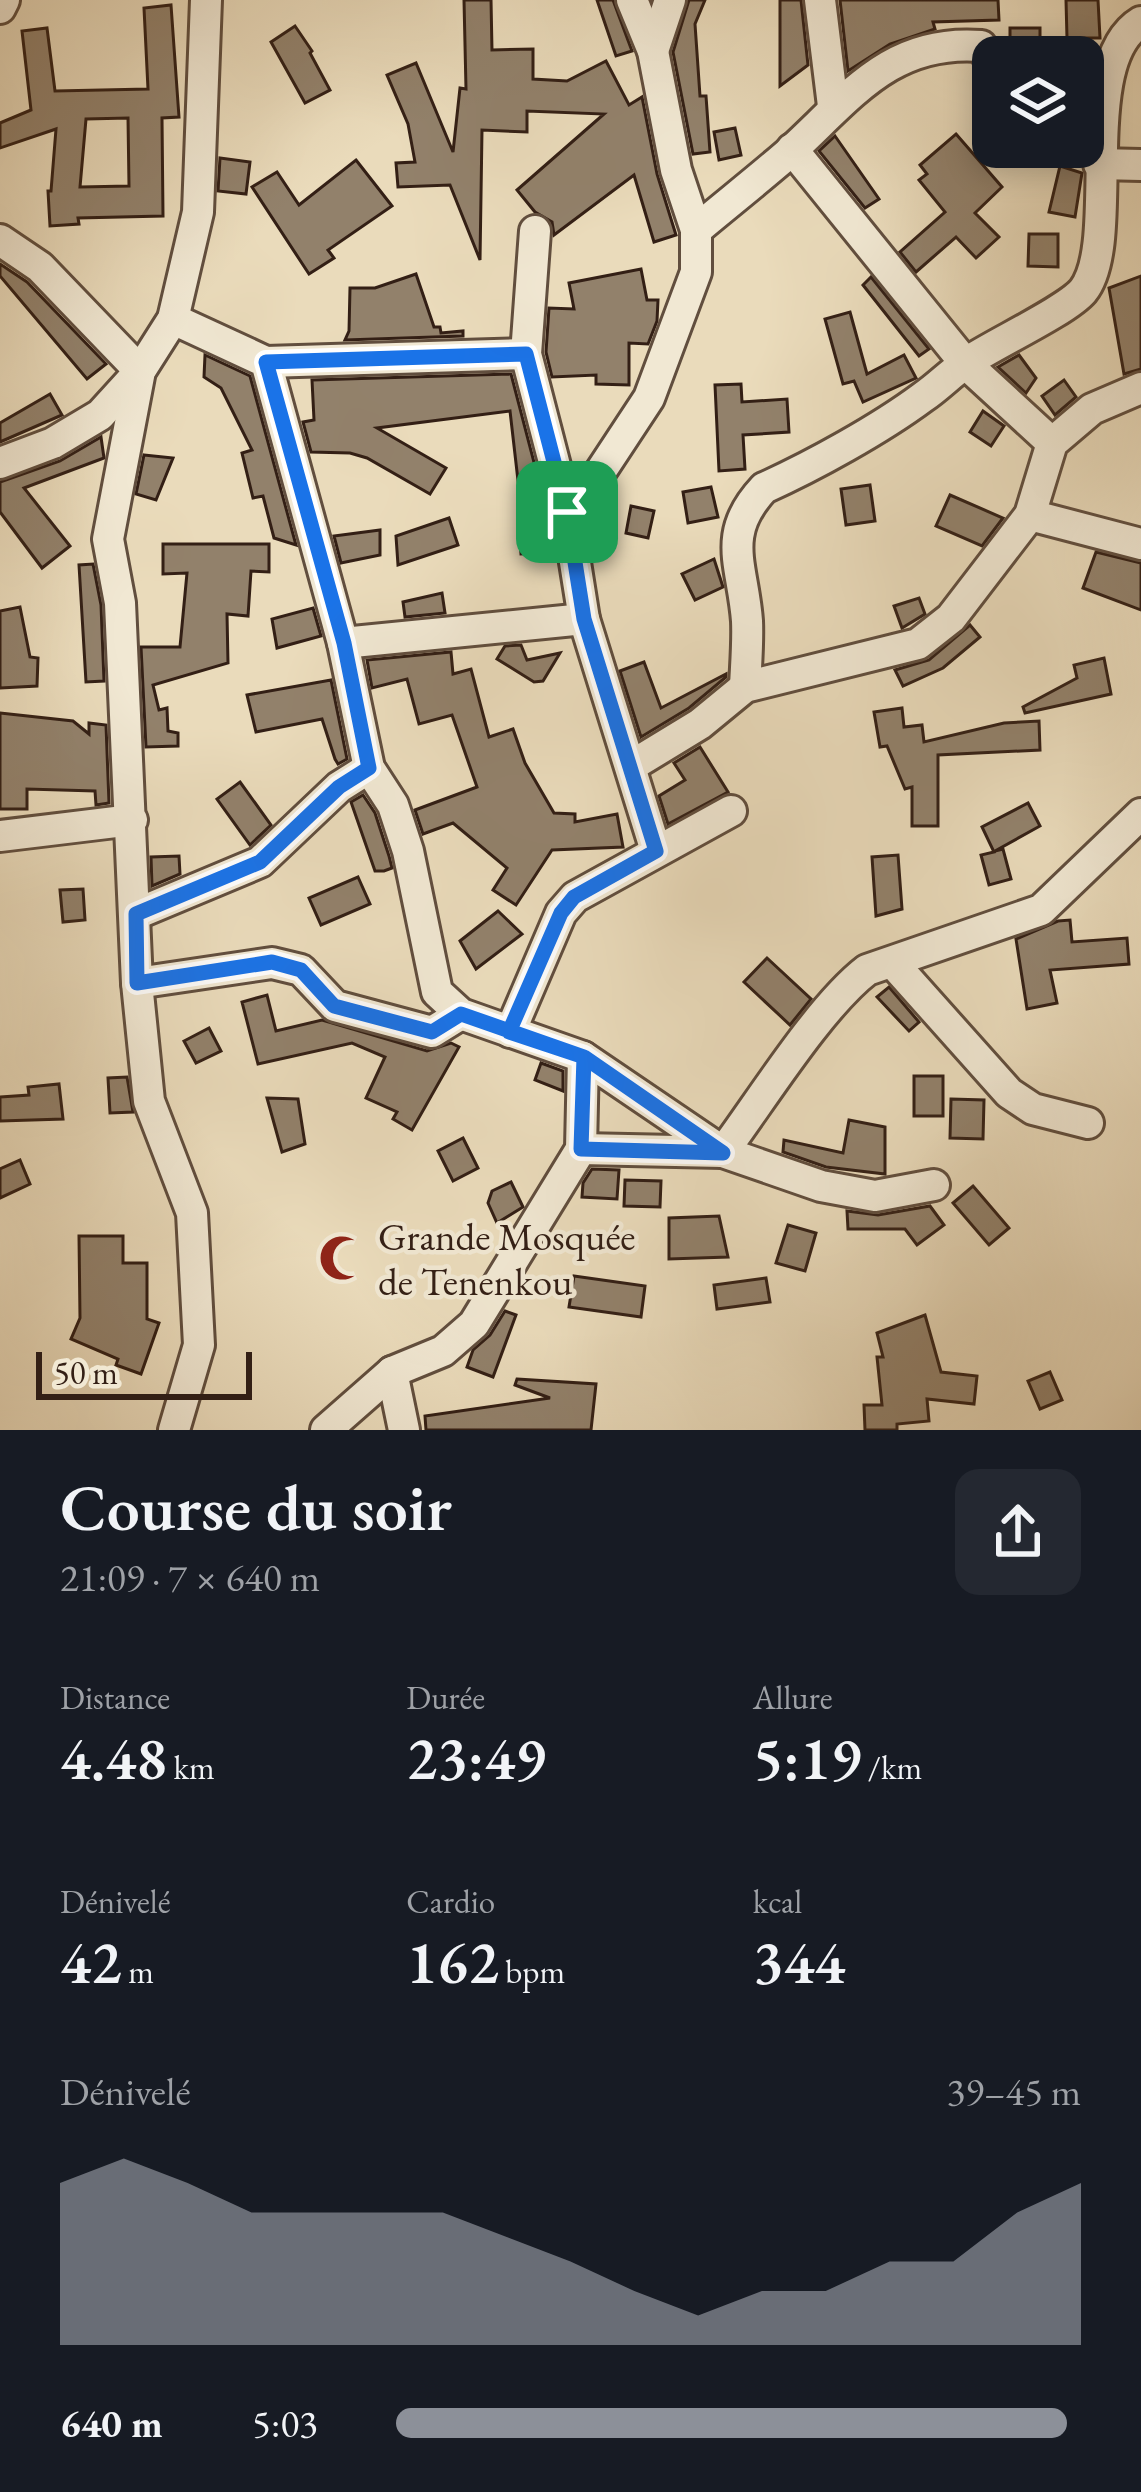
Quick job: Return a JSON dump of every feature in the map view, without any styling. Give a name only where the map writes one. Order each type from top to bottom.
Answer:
[{"type":"street","points":[[0,463],[53,443],[100,415],[140,371],[173,319],[198,212],[206,0]]},
{"type":"street","points":[[567,512],[595,480],[649,398],[695,272],[696,230],[676,170],[653,51],[632,0]]},
{"type":"street","points":[[653,51],[670,0]]},
{"type":"street","points":[[820,0],[833,106]]},
{"type":"street","points":[[1104,56],[1141,22]]},
{"type":"street","points":[[696,230],[792,149],[833,106],[892,61],[951,44],[972,45]]},
{"type":"street","points":[[792,149],[965,363],[1052,443]]},
{"type":"street","points":[[1104,164],[1141,165]]},
{"type":"street","points":[[745,687],[747,619],[735,540],[753,500],[764,488],[922,398],[965,363],[1082,293],[1097,253],[1099,168]]},
{"type":"street","points":[[535,231],[526,354],[567,512],[584,619],[656,851]]},
{"type":"street","points":[[0,240],[40,267],[140,371]]},
{"type":"street","points":[[173,319],[266,362],[526,354]]},
{"type":"street","points":[[266,362],[344,643],[369,768],[393,805],[408,851],[437,992],[461,1014],[584,1057],[723,1153],[821,1186],[874,1196],[934,1185]]},
{"type":"street","points":[[140,371],[108,539],[120,603],[137,983],[149,1101],[192,1213],[199,1345],[174,1430]]},
{"type":"street","points":[[631,766],[700,724],[745,687],[918,644],[951,618],[1030,515],[1052,443],[1092,409],[1141,388]]},
{"type":"street","points":[[1030,515],[1141,544]]},
{"type":"street","points":[[344,643],[584,619]]},
{"type":"street","points":[[136,914],[260,862],[339,787],[369,768]]},
{"type":"street","points":[[509,1032],[561,913],[574,897],[731,811]]},
{"type":"street","points":[[723,1153],[858,977],[1041,910],[1141,814]]},
{"type":"street","points":[[0,836],[132,820]]},
{"type":"street","points":[[137,983],[272,962],[301,970],[334,1006],[432,1032],[461,1014]]},
{"type":"street","points":[[893,963],[1010,1093],[1033,1109],[1088,1123]]},
{"type":"street","points":[[326,1430],[392,1372],[442,1351],[474,1324],[581,1149],[584,1057]]},
{"type":"street","points":[[581,1149],[723,1153]]},
{"type":"street","points":[[392,1372],[404,1430]]},
{"type":"building","points":[[464,0],[491,0],[492,50],[533,49],[533,79],[567,81],[606,61],[629,105],[642,97],[657,174],[676,235],[654,242],[634,175],[554,235],[552,222],[535,212],[517,190],[604,114],[527,111],[527,132],[482,130],[480,260],[450,185],[398,187],[396,163],[415,162],[408,124],[387,75],[416,63],[453,152],[460,88],[466,89]]},
{"type":"building","points":[[597,0],[613,0],[632,51],[616,56]]},
{"type":"building","points":[[689,0],[705,0],[695,24],[710,152],[693,154],[673,52]]},
{"type":"building","points":[[780,0],[801,0],[808,65],[780,86]]},
{"type":"building","points":[[840,0],[998,0],[999,20],[933,22],[935,29],[890,44],[848,71]]},
{"type":"building","points":[[1066,0],[1098,0],[1100,36],[1067,36]]},
{"type":"building","points":[[171,5],[179,117],[162,118],[163,216],[78,218],[79,224],[50,226],[48,191],[56,129],[0,148],[0,123],[31,110],[22,31],[47,28],[55,91],[148,89],[144,8]],"holes":[[[128,118],[129,186],[80,187],[86,119]]]},
{"type":"building","points":[[295,26],[330,90],[305,103],[271,42]]},
{"type":"building","points":[[1010,28],[1040,28],[1040,36],[1010,36]]},
{"type":"building","points":[[735,128],[741,155],[719,160],[714,132]]},
{"type":"building","points":[[956,134],[972,152],[972,168],[986,168],[1002,187],[975,213],[999,237],[976,258],[956,237],[916,272],[900,252],[945,212],[919,180],[927,174],[920,165]]},
{"type":"building","points":[[835,136],[879,199],[865,208],[819,151]]},
{"type":"building","points":[[220,158],[250,162],[246,194],[218,191]]},
{"type":"building","points":[[356,160],[392,206],[328,250],[334,258],[309,274],[252,187],[277,172],[299,205]]},
{"type":"building","points":[[1060,168],[1082,173],[1075,217],[1049,212]]},
{"type":"building","points":[[1029,234],[1058,234],[1058,267],[1028,266]]},
{"type":"building","points":[[0,264],[27,282],[106,364],[87,379],[0,276]]},
{"type":"building","points":[[641,269],[647,300],[658,300],[657,321],[648,344],[629,343],[629,385],[596,384],[596,375],[552,377],[546,352],[549,308],[574,309],[569,283]]},
{"type":"building","points":[[416,274],[434,327],[440,327],[441,333],[463,331],[463,336],[345,340],[350,288],[375,288]]},
{"type":"building","points":[[1141,276],[1141,369],[1124,374],[1109,288]]},
{"type":"building","points":[[871,277],[929,349],[919,356],[863,285]]},
{"type":"building","points":[[850,312],[867,374],[904,355],[916,378],[863,402],[854,381],[843,384],[825,319]]},
{"type":"building","points":[[205,355],[250,376],[296,545],[274,538],[263,496],[253,498],[242,453],[252,450],[221,388],[204,377]]},
{"type":"building","points":[[1019,355],[1036,378],[1026,393],[998,367]]},
{"type":"building","points":[[511,374],[553,552],[521,554],[519,525],[523,524],[510,411],[377,428],[446,468],[430,494],[367,458],[311,452],[303,422],[314,420],[312,380]]},
{"type":"building","points":[[1064,380],[1076,397],[1055,415],[1042,396]]},
{"type":"building","points":[[741,384],[742,402],[787,399],[789,432],[743,435],[745,469],[719,471],[715,385]]},
{"type":"building","points":[[50,394],[62,415],[0,442],[0,423]]},
{"type":"building","points":[[983,411],[1004,426],[991,446],[970,432]]},
{"type":"building","points":[[101,437],[104,458],[24,488],[70,546],[42,568],[0,512],[0,482],[60,461]]},
{"type":"building","points":[[144,455],[173,458],[156,500],[136,494]]},
{"type":"building","points":[[870,485],[875,521],[846,525],[841,489]]},
{"type":"building","points":[[711,487],[718,517],[688,523],[683,492]]},
{"type":"building","points":[[950,495],[1003,518],[982,546],[936,526]]},
{"type":"building","points":[[631,506],[654,511],[648,538],[626,533]]},
{"type":"building","points":[[449,518],[458,545],[398,565],[396,536]]},
{"type":"building","points":[[380,530],[380,555],[341,563],[334,536]]},
{"type":"building","points":[[163,544],[269,544],[269,572],[251,571],[248,616],[227,614],[228,663],[153,685],[159,710],[167,708],[168,731],[178,733],[178,746],[146,747],[141,647],[180,647],[187,573],[163,574]]},
{"type":"building","points":[[1096,552],[1141,563],[1141,610],[1083,588]]},
{"type":"building","points":[[714,559],[723,587],[695,600],[682,574]]},
{"type":"building","points":[[93,564],[101,605],[104,681],[86,682],[79,565]]},
{"type":"building","points":[[442,593],[445,613],[405,617],[403,602]]},
{"type":"building","points":[[919,598],[925,614],[902,628],[894,606]]},
{"type":"building","points":[[20,607],[30,657],[38,658],[37,686],[0,688],[0,611]]},
{"type":"building","points":[[313,608],[321,636],[277,648],[272,619]]},
{"type":"building","points":[[970,625],[980,637],[943,668],[903,686],[895,670],[929,660]]},
{"type":"building","points":[[521,645],[527,660],[560,653],[543,681],[534,682],[497,659],[505,646]]},
{"type":"building","points":[[451,652],[453,674],[471,669],[489,737],[513,729],[525,763],[554,813],[575,814],[575,822],[617,814],[623,847],[552,850],[516,905],[493,890],[507,868],[453,823],[423,834],[415,810],[477,787],[452,715],[419,724],[407,679],[372,688],[367,660]]},
{"type":"building","points":[[1104,658],[1111,694],[1025,713],[1023,707],[1077,678],[1074,665]]},
{"type":"building","points":[[644,662],[661,708],[726,677],[689,708],[641,737],[620,671]]},
{"type":"building","points":[[331,680],[347,759],[338,764],[322,719],[256,732],[247,695]]},
{"type":"building","points":[[902,708],[904,727],[922,725],[924,742],[1004,723],[1039,721],[1040,750],[938,755],[938,826],[912,826],[912,787],[905,789],[887,746],[880,747],[874,712]]},
{"type":"building","points":[[0,713],[73,721],[89,734],[89,723],[106,725],[109,803],[96,805],[95,791],[27,789],[27,809],[0,809]]},
{"type":"building","points":[[700,747],[728,792],[668,824],[659,796],[685,780],[674,763]]},
{"type":"building","points":[[240,782],[271,825],[250,845],[217,799]]},
{"type":"building","points":[[363,795],[375,813],[389,856],[392,868],[384,871],[375,871],[351,802]]},
{"type":"building","points":[[1028,803],[1040,826],[995,851],[1003,849],[1011,879],[989,885],[981,855],[994,852],[982,827]]},
{"type":"building","points":[[898,855],[902,909],[876,916],[872,857]]},
{"type":"building","points":[[179,856],[180,874],[152,886],[151,857]]},
{"type":"building","points":[[358,877],[370,904],[321,925],[309,898]]},
{"type":"building","points":[[83,889],[85,920],[63,922],[60,890]]},
{"type":"building","points":[[498,911],[522,934],[476,969],[460,941]]},
{"type":"building","points":[[1070,920],[1072,942],[1127,938],[1129,964],[1050,970],[1057,1003],[1027,1009],[1016,939]]},
{"type":"building","points":[[767,958],[811,999],[790,1025],[744,982]]},
{"type":"building","points":[[889,987],[919,1022],[909,1031],[877,997]]},
{"type":"building","points":[[267,995],[276,1031],[322,1020],[427,1051],[451,1043],[459,1047],[412,1130],[393,1119],[397,1112],[366,1098],[385,1057],[352,1043],[258,1064],[242,1002]]},
{"type":"building","points":[[209,1028],[221,1051],[196,1063],[184,1041]]},
{"type":"building","points":[[541,1063],[563,1071],[563,1091],[535,1080]]},
{"type":"building","points":[[914,1076],[943,1076],[943,1116],[914,1116]]},
{"type":"building","points":[[127,1077],[133,1112],[110,1113],[108,1078]]},
{"type":"building","points":[[59,1084],[63,1119],[0,1121],[0,1097],[29,1095],[28,1087]]},
{"type":"building","points":[[267,1098],[298,1099],[305,1144],[282,1152]]},
{"type":"building","points":[[951,1099],[984,1100],[983,1139],[950,1138]]},
{"type":"building","points":[[849,1120],[885,1127],[885,1174],[826,1167],[783,1152],[784,1140],[843,1153]]},
{"type":"building","points":[[463,1138],[478,1168],[453,1181],[438,1151]]},
{"type":"building","points":[[20,1160],[30,1184],[0,1198],[0,1169]]},
{"type":"building","points":[[592,1169],[619,1170],[617,1199],[582,1197],[583,1183]]},
{"type":"building","points":[[625,1180],[661,1181],[660,1207],[624,1206]]},
{"type":"building","points":[[511,1182],[523,1207],[497,1223],[488,1203],[492,1191]]},
{"type":"building","points":[[973,1186],[1009,1228],[989,1245],[953,1203]]},
{"type":"building","points":[[930,1206],[944,1225],[917,1245],[905,1229],[848,1229],[847,1211],[878,1215]]},
{"type":"building","points":[[719,1216],[728,1257],[669,1259],[669,1218]]},
{"type":"building","points":[[788,1225],[816,1233],[805,1271],[776,1263]]},
{"type":"building","points":[[79,1236],[123,1236],[123,1263],[147,1263],[147,1319],[159,1323],[141,1374],[71,1339],[80,1318]]},
{"type":"building","points":[[574,1276],[645,1286],[641,1317],[569,1307]]},
{"type":"building","points":[[766,1278],[770,1302],[717,1309],[714,1285]]},
{"type":"building","points":[[505,1311],[516,1315],[493,1377],[467,1367],[473,1350],[490,1335]]},
{"type":"building","points":[[925,1315],[941,1372],[977,1376],[974,1404],[927,1399],[929,1421],[897,1424],[897,1430],[865,1430],[864,1405],[882,1405],[877,1357],[883,1357],[877,1333]]},
{"type":"building","points":[[1050,1372],[1062,1400],[1040,1409],[1028,1381]]},
{"type":"building","points":[[517,1379],[596,1384],[591,1430],[426,1430],[425,1416],[550,1398],[515,1385]]},
{"type":"place","name":"Grande Mosquée de Tenenkou","points":[[342,1258]]},
{"type":"route","points":[[567,512],[526,354],[266,362],[344,643],[369,768],[339,787],[260,862],[136,914],[137,983],[272,962],[301,970],[334,1006],[432,1032],[461,1014],[509,1032],[584,1057],[723,1153],[581,1149],[584,1057],[509,1032],[561,913],[574,897],[656,851],[584,619],[567,512]]}]
